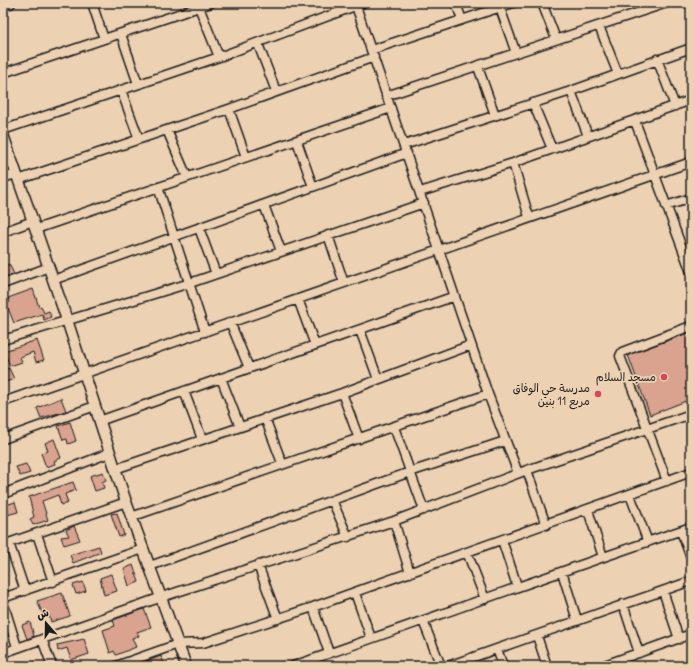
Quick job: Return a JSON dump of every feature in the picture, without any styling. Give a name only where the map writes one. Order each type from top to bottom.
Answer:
[{"type":"street","points":[[3,5],[10,3]]},
{"type":"street","points":[[92,3],[104,39]]},
{"type":"street","points":[[3,73],[211,3]]},
{"type":"street","points":[[456,3],[462,20]]},
{"type":"street","points":[[3,178],[17,177],[230,109],[462,20],[513,3]]},
{"type":"street","points":[[542,3],[556,39]]},
{"type":"street","points":[[639,3],[642,12]]},
{"type":"street","points":[[386,96],[478,67],[556,39],[667,3]]},
{"type":"street","points":[[3,130],[258,44],[358,4],[386,96],[407,153],[488,394],[518,473]]},
{"type":"street","points":[[199,7],[219,57]]},
{"type":"street","points":[[500,8],[516,53]]},
{"type":"street","points":[[599,26],[618,74]]},
{"type":"street","points":[[120,34],[138,84]]},
{"type":"street","points":[[258,44],[276,91]]},
{"type":"street","points":[[404,145],[571,91],[691,48]]},
{"type":"street","points":[[657,59],[675,106]]},
{"type":"street","points":[[478,67],[495,115]]},
{"type":"street","points":[[121,90],[139,139]]},
{"type":"street","points":[[571,91],[588,136]]},
{"type":"street","points":[[420,192],[513,163],[691,100]]},
{"type":"street","points":[[533,103],[552,149]]},
{"type":"street","points":[[3,232],[35,225],[158,187],[391,108]]},
{"type":"street","points":[[230,109],[246,157]]},
{"type":"street","points":[[635,121],[666,206],[688,254],[691,272]]},
{"type":"street","points":[[167,130],[187,177]]},
{"type":"street","points":[[3,136],[67,320],[114,469],[186,666]]},
{"type":"street","points":[[297,141],[313,187]]},
{"type":"street","points":[[53,280],[407,153]]},
{"type":"street","points":[[3,402],[230,322],[440,251],[529,218],[691,162]]},
{"type":"street","points":[[513,163],[529,218]]},
{"type":"street","points":[[158,187],[205,332]]},
{"type":"street","points":[[666,206],[691,198]]},
{"type":"street","points":[[3,340],[190,283],[424,203]]},
{"type":"street","points":[[264,205],[281,251]]},
{"type":"street","points":[[199,228],[216,274]]},
{"type":"street","points":[[328,235],[344,283]]},
{"type":"street","points":[[3,284],[49,267]]},
{"type":"street","points":[[99,421],[455,296]]},
{"type":"street","points":[[298,299],[315,345]]},
{"type":"street","points":[[230,322],[249,368]]},
{"type":"street","points":[[667,481],[646,430],[620,354],[691,326]]},
{"type":"street","points":[[360,330],[378,379]]},
{"type":"street","points":[[114,469],[342,393],[471,345]]},
{"type":"street","points":[[221,378],[240,427]]},
{"type":"street","points":[[184,391],[202,439]]},
{"type":"street","points":[[342,393],[359,439]]},
{"type":"street","points":[[131,516],[282,463],[359,439],[488,394]]},
{"type":"street","points":[[3,439],[95,406]]},
{"type":"street","points":[[3,653],[162,597],[394,522],[518,473],[691,414]]},
{"type":"street","points":[[265,418],[282,463]]},
{"type":"street","points":[[394,427],[424,510]]},
{"type":"street","points":[[150,566],[410,472],[505,441]]},
{"type":"street","points":[[3,494],[109,453]]},
{"type":"street","points":[[527,470],[546,525]]},
{"type":"street","points":[[116,666],[178,644],[202,642],[356,593],[691,472]]},
{"type":"street","points":[[630,494],[648,542]]},
{"type":"street","points":[[332,500],[348,537]]},
{"type":"street","points":[[25,591],[6,544],[126,502]]},
{"type":"street","points":[[588,510],[603,557]]},
{"type":"street","points":[[394,522],[410,574]]},
{"type":"street","points":[[294,666],[371,638],[423,622],[517,586],[691,527]]},
{"type":"street","points":[[681,531],[691,558]]},
{"type":"street","points":[[37,534],[53,582]]},
{"type":"street","points":[[502,540],[517,586]]},
{"type":"street","points":[[3,598],[53,582],[143,549]]},
{"type":"street","points":[[467,552],[485,598]]},
{"type":"street","points":[[258,565],[278,619]]},
{"type":"street","points":[[562,572],[577,620]]},
{"type":"street","points":[[448,666],[460,664],[577,620],[691,581]]},
{"type":"street","points":[[663,591],[679,639]]},
{"type":"street","points":[[356,593],[371,638]]},
{"type":"street","points":[[3,602],[18,647]]},
{"type":"street","points":[[623,604],[640,653]]},
{"type":"street","points":[[313,607],[329,653]]},
{"type":"street","points":[[423,622],[441,666]]},
{"type":"street","points":[[602,666],[691,634]]},
{"type":"street","points":[[537,636],[546,666]]},
{"type":"street","points":[[42,639],[52,666]]},
{"type":"street","points":[[497,649],[503,666]]},
{"type":"building","points":[[9,264],[14,274],[5,277],[3,267]]},
{"type":"building","points":[[33,289],[39,307],[41,306],[44,313],[49,311],[51,317],[44,320],[42,314],[14,323],[6,303],[10,302],[8,298]]},
{"type":"building","name":"مسجد السلام","points":[[691,332],[691,399],[650,415],[628,355]]},
{"type":"building","points":[[37,340],[44,360],[36,362],[33,352],[20,357],[22,362],[10,366],[4,351]]},
{"type":"building","points":[[9,368],[14,379],[3,383],[3,371]]},
{"type":"building","points":[[61,398],[66,411],[41,418],[37,408]]},
{"type":"building","points":[[70,422],[76,441],[68,444],[67,439],[63,440],[58,426]]},
{"type":"building","points":[[54,439],[61,458],[54,461],[55,464],[46,467],[41,453],[48,451],[45,443]]},
{"type":"building","points":[[26,464],[30,473],[20,476],[16,467]]},
{"type":"building","points":[[103,472],[106,480],[102,482],[104,488],[95,491],[90,476]]},
{"type":"building","points":[[73,482],[76,490],[65,494],[68,503],[61,505],[58,495],[42,501],[48,520],[33,525],[30,519],[34,517],[29,497]]},
{"type":"building","points":[[15,502],[18,512],[3,516],[3,506]]},
{"type":"building","points":[[117,513],[124,535],[119,537],[111,514]]},
{"type":"building","points":[[74,526],[80,540],[64,545],[61,537],[69,536],[66,530]]},
{"type":"building","points":[[99,546],[101,552],[73,563],[70,555]]},
{"type":"building","points":[[133,565],[139,582],[129,586],[124,569]]},
{"type":"building","points":[[111,574],[117,591],[104,595],[100,578]]},
{"type":"building","points":[[83,582],[86,591],[76,594],[73,585]]},
{"type":"building","points":[[62,593],[70,616],[51,622],[49,615],[44,617],[37,601]]},
{"type":"building","points":[[144,609],[151,627],[137,632],[139,636],[132,638],[136,647],[116,655],[114,651],[110,653],[103,630],[115,626],[113,620]]},
{"type":"building","points":[[30,622],[34,636],[27,639],[22,625]]},
{"type":"building","points":[[84,639],[89,654],[71,660],[67,648],[58,651],[57,645]]},
{"type":"building","points":[[161,656],[165,666],[137,666],[137,665]]},
{"type":"place","name":"مسجد السلام","points":[[664,377]]},
{"type":"place","name":"مدرسة حي الوفاق مربع 11 بنين","points":[[598,394]]}]
